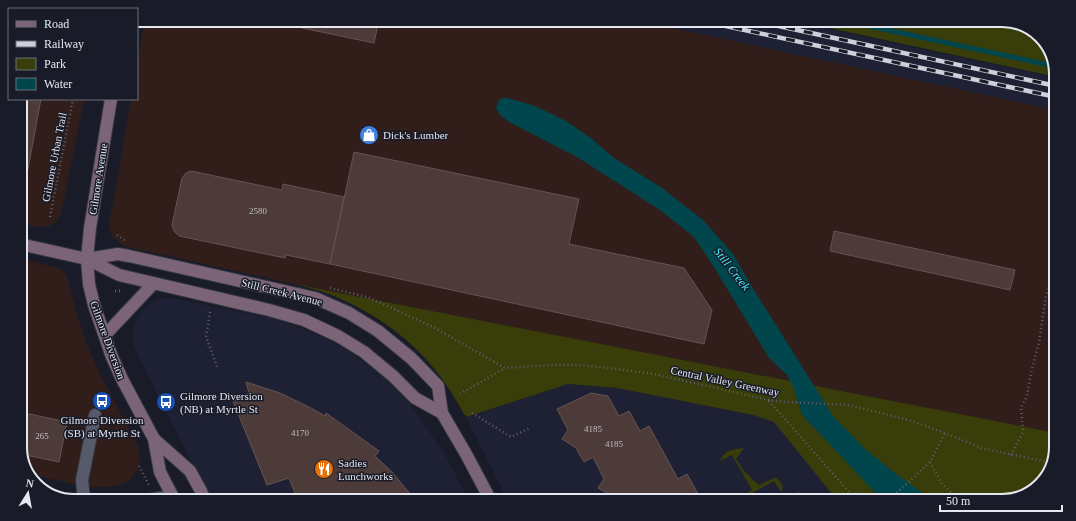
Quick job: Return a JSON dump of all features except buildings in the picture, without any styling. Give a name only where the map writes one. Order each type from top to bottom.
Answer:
[{"type":"street","name":"Gilmore Avenue","points":[[87,259],[90,228],[111,100]]},
{"type":"street","name":"Still Creek Avenue","points":[[27,246],[87,259],[118,275],[269,310],[304,320],[338,336],[364,352],[393,376],[415,398],[442,413]]},
{"type":"street","name":"Still Creek Avenue","points":[[87,259],[118,254],[315,298],[349,313],[378,331],[411,358],[438,386],[442,413]]},
{"type":"street","name":"Gilmore Diversion","points":[[87,259],[89,284],[94,305],[112,358],[154,439],[160,472],[171,494]]},
{"type":"street","points":[[105,336],[153,284]]},
{"type":"street","points":[[442,413],[466,454],[486,494]]},
{"type":"street","points":[[83,494],[82,480],[94,415]]},
{"type":"street","name":"Gilmore Diversion","points":[[154,439],[190,471],[202,494]]},
{"type":"path","name":"Gilmore Urban Trail","points":[[50,217],[72,100]]},
{"type":"path","points":[[117,235],[129,242]]},
{"type":"path","points":[[1011,454],[1023,432],[1021,407],[1027,396],[1030,373],[1039,342],[1049,285]]},
{"type":"path","points":[[210,312],[206,338],[218,369]]},
{"type":"path","name":"Central Valley Greenway","points":[[460,394],[505,368],[581,365],[609,368],[654,374],[769,400],[848,405],[910,420],[981,448],[1046,462]]},
{"type":"path","points":[[769,400],[851,494]]},
{"type":"path","points":[[472,413],[511,437],[530,428]]},
{"type":"path","points":[[895,494],[930,462],[944,433]]},
{"type":"path","points":[[930,462],[942,484],[953,494]]},
{"type":"path","points":[[139,466],[153,494]]},
{"type":"shaded area","points":[[144,27],[668,27],[1049,109],[1049,432],[294,284],[123,245],[113,237],[110,229],[110,220],[131,100],[138,100],[138,59]]},
{"type":"shaded area","points":[[668,27],[820,27],[1049,76],[1049,109]]},
{"type":"shaded area","points":[[27,100],[84,100],[62,210],[55,223],[47,227],[27,225]]},
{"type":"shaded area","points":[[27,261],[59,268],[64,272],[87,345],[101,376],[138,446],[140,458],[139,466],[133,477],[123,484],[107,487],[89,487],[48,478],[48,473],[35,473],[29,462],[27,450]]},
{"type":"shaded area","points":[[172,298],[270,318],[308,331],[339,346],[384,378],[411,405],[445,455],[465,494],[207,494],[134,346],[133,333],[135,322],[143,309],[149,304],[160,299]]},
{"type":"shaded area","points":[[568,384],[617,388],[772,419],[851,494],[504,494],[466,417]]},
{"type":"green space","points":[[824,27],[1011,28],[1026,33],[1039,45],[1047,59],[1049,75]]},
{"type":"green space","points":[[294,284],[1049,432],[1048,456],[1043,471],[1035,480],[1023,489],[1008,494],[832,494],[774,422],[753,415],[617,388],[568,384],[466,417],[442,378],[424,357],[402,336],[377,318],[337,297]]},
{"type":"green space","points":[[744,448],[736,459],[744,471],[759,485],[777,478],[783,486],[781,492],[774,481],[751,494],[745,494],[752,490],[732,455],[720,461],[724,454],[733,450]]},
{"type":"water","name":"Still Creek","points":[[502,98],[507,98],[535,106],[566,121],[592,139],[614,158],[662,188],[703,220],[733,254],[833,416],[863,447],[892,471],[924,494],[876,494],[802,415],[794,389],[787,375],[769,358],[694,237],[660,210],[577,157],[511,123],[500,115],[496,108],[498,101]]},
{"type":"waterway","points":[[873,27],[1048,65]]},
{"type":"railway","points":[[731,27],[1049,95]]},
{"type":"railway","points":[[783,27],[1049,84]]},
{"type":"place","name":"Dick's Lumber","points":[[369,135]]},
{"type":"place","name":"Gilmore Diversion (SB) at Myrtle St","points":[[102,401]]},
{"type":"place","name":"Gilmore Diversion (NB) at Myrtle St","points":[[166,402]]},
{"type":"place","name":"Sadies Lunchworks","points":[[324,469]]}]
